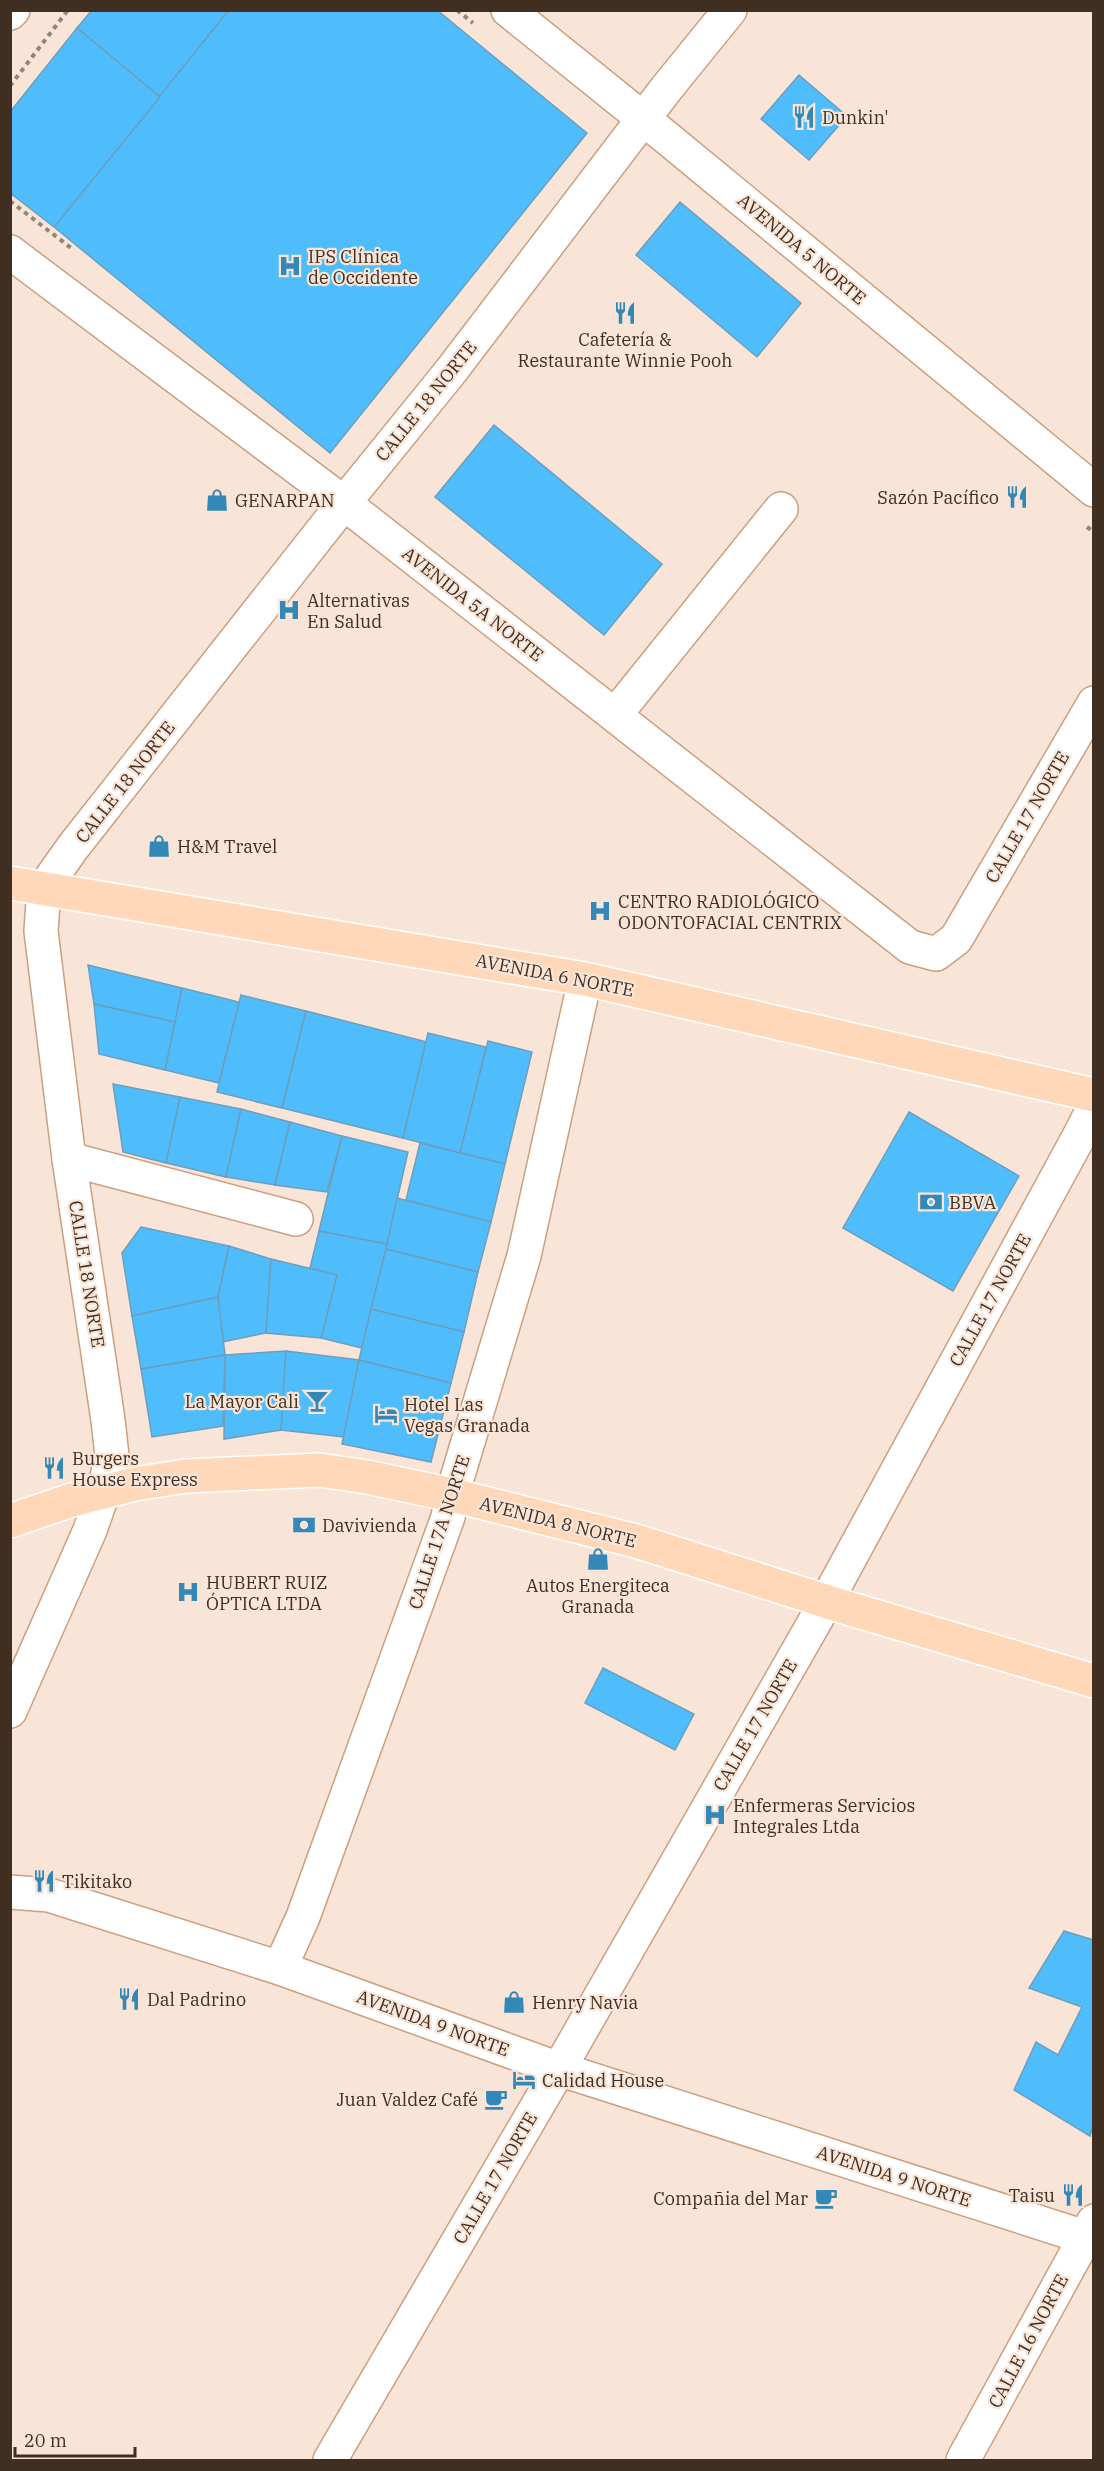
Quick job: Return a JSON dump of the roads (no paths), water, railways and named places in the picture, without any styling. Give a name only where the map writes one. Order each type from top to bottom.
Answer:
[{"type":"main road","name":"AVENIDA 6 NORTE","points":[[10,883],[585,979],[1094,1095]]},
{"type":"main road","name":"AVENIDA 8 NORTE","points":[[10,1521],[72,1500],[135,1484],[186,1476],[319,1470],[367,1476],[636,1541],[826,1602],[1094,1681]]},
{"type":"street","name":"AVENIDA 5 NORTE","points":[[508,10],[645,119],[1094,490]]},
{"type":"street","name":"CALLE 18 NORTE","points":[[10,1710],[90,1530],[104,1493],[112,1456],[69,1159],[41,931],[44,888],[73,847],[451,371],[645,119],[666,88],[730,10]]},
{"type":"street","name":"AVENIDA 5A NORTE","points":[[10,252],[344,503],[910,947],[936,954]]},
{"type":"street","points":[[615,715],[781,509]]},
{"type":"street","name":"CALLE 17 NORTE","points":[[936,954],[956,939],[1094,703]]},
{"type":"street","name":"CALLE 17A NORTE","points":[[280,1968],[307,1906],[444,1529],[452,1495],[524,1256],[585,979]]},
{"type":"street","name":"CALLE 17 NORTE","points":[[330,2460],[559,2069],[826,1602],[1094,1107]]},
{"type":"street","points":[[69,1159],[296,1219]]},
{"type":"street","name":"AVENIDA 9 NORTE","points":[[10,1892],[49,1895],[280,1968],[559,2069],[1090,2232]]},
{"type":"street","name":"CALLE 16 NORTE","points":[[963,2460],[1090,2232]]},
{"type":"place","name":"Dunkin'","points":[[804,117]]},
{"type":"place","name":"IPS Clínica de Occidente","points":[[290,266]]},
{"type":"place","name":"Cafetería & Restaurante Winnie Pooh","points":[[625,313]]},
{"type":"place","name":"Sazón Pacífico","points":[[1017,497]]},
{"type":"place","name":"GENARPAN","points":[[217,500]]},
{"type":"place","name":"Alternativas En Salud","points":[[289,610]]},
{"type":"place","name":"H&M Travel","points":[[159,846]]},
{"type":"place","name":"CENTRO RADIOLÓGICO ODONTOFACIAL CENTRIX","points":[[600,911]]},
{"type":"place","name":"BBVA","points":[[931,1202]]},
{"type":"place","name":"La Mayor Cali","points":[[317,1401]]},
{"type":"place","name":"Hotel Las Vegas Granada","points":[[386,1414]]},
{"type":"place","name":"Burgers House Express","points":[[54,1468]]},
{"type":"place","name":"Davivienda","points":[[304,1525]]},
{"type":"place","name":"Autos Energiteca Granada","points":[[598,1559]]},
{"type":"place","name":"HUBERT RUIZ ÓPTICA LTDA","points":[[188,1592]]},
{"type":"place","name":"Enfermeras Servicios Integrales Ltda","points":[[715,1815]]},
{"type":"place","name":"Tikitako","points":[[44,1881]]},
{"type":"place","name":"Dal Padrino","points":[[129,1999]]},
{"type":"place","name":"Henry Navia","points":[[514,2002]]},
{"type":"place","name":"Calidad House","points":[[524,2080]]},
{"type":"place","name":"Juan Valdez Café","points":[[496,2099]]},
{"type":"place","name":"Taisu","points":[[1073,2195]]},
{"type":"place","name":"Compañia del Mar","points":[[826,2198]]}]
